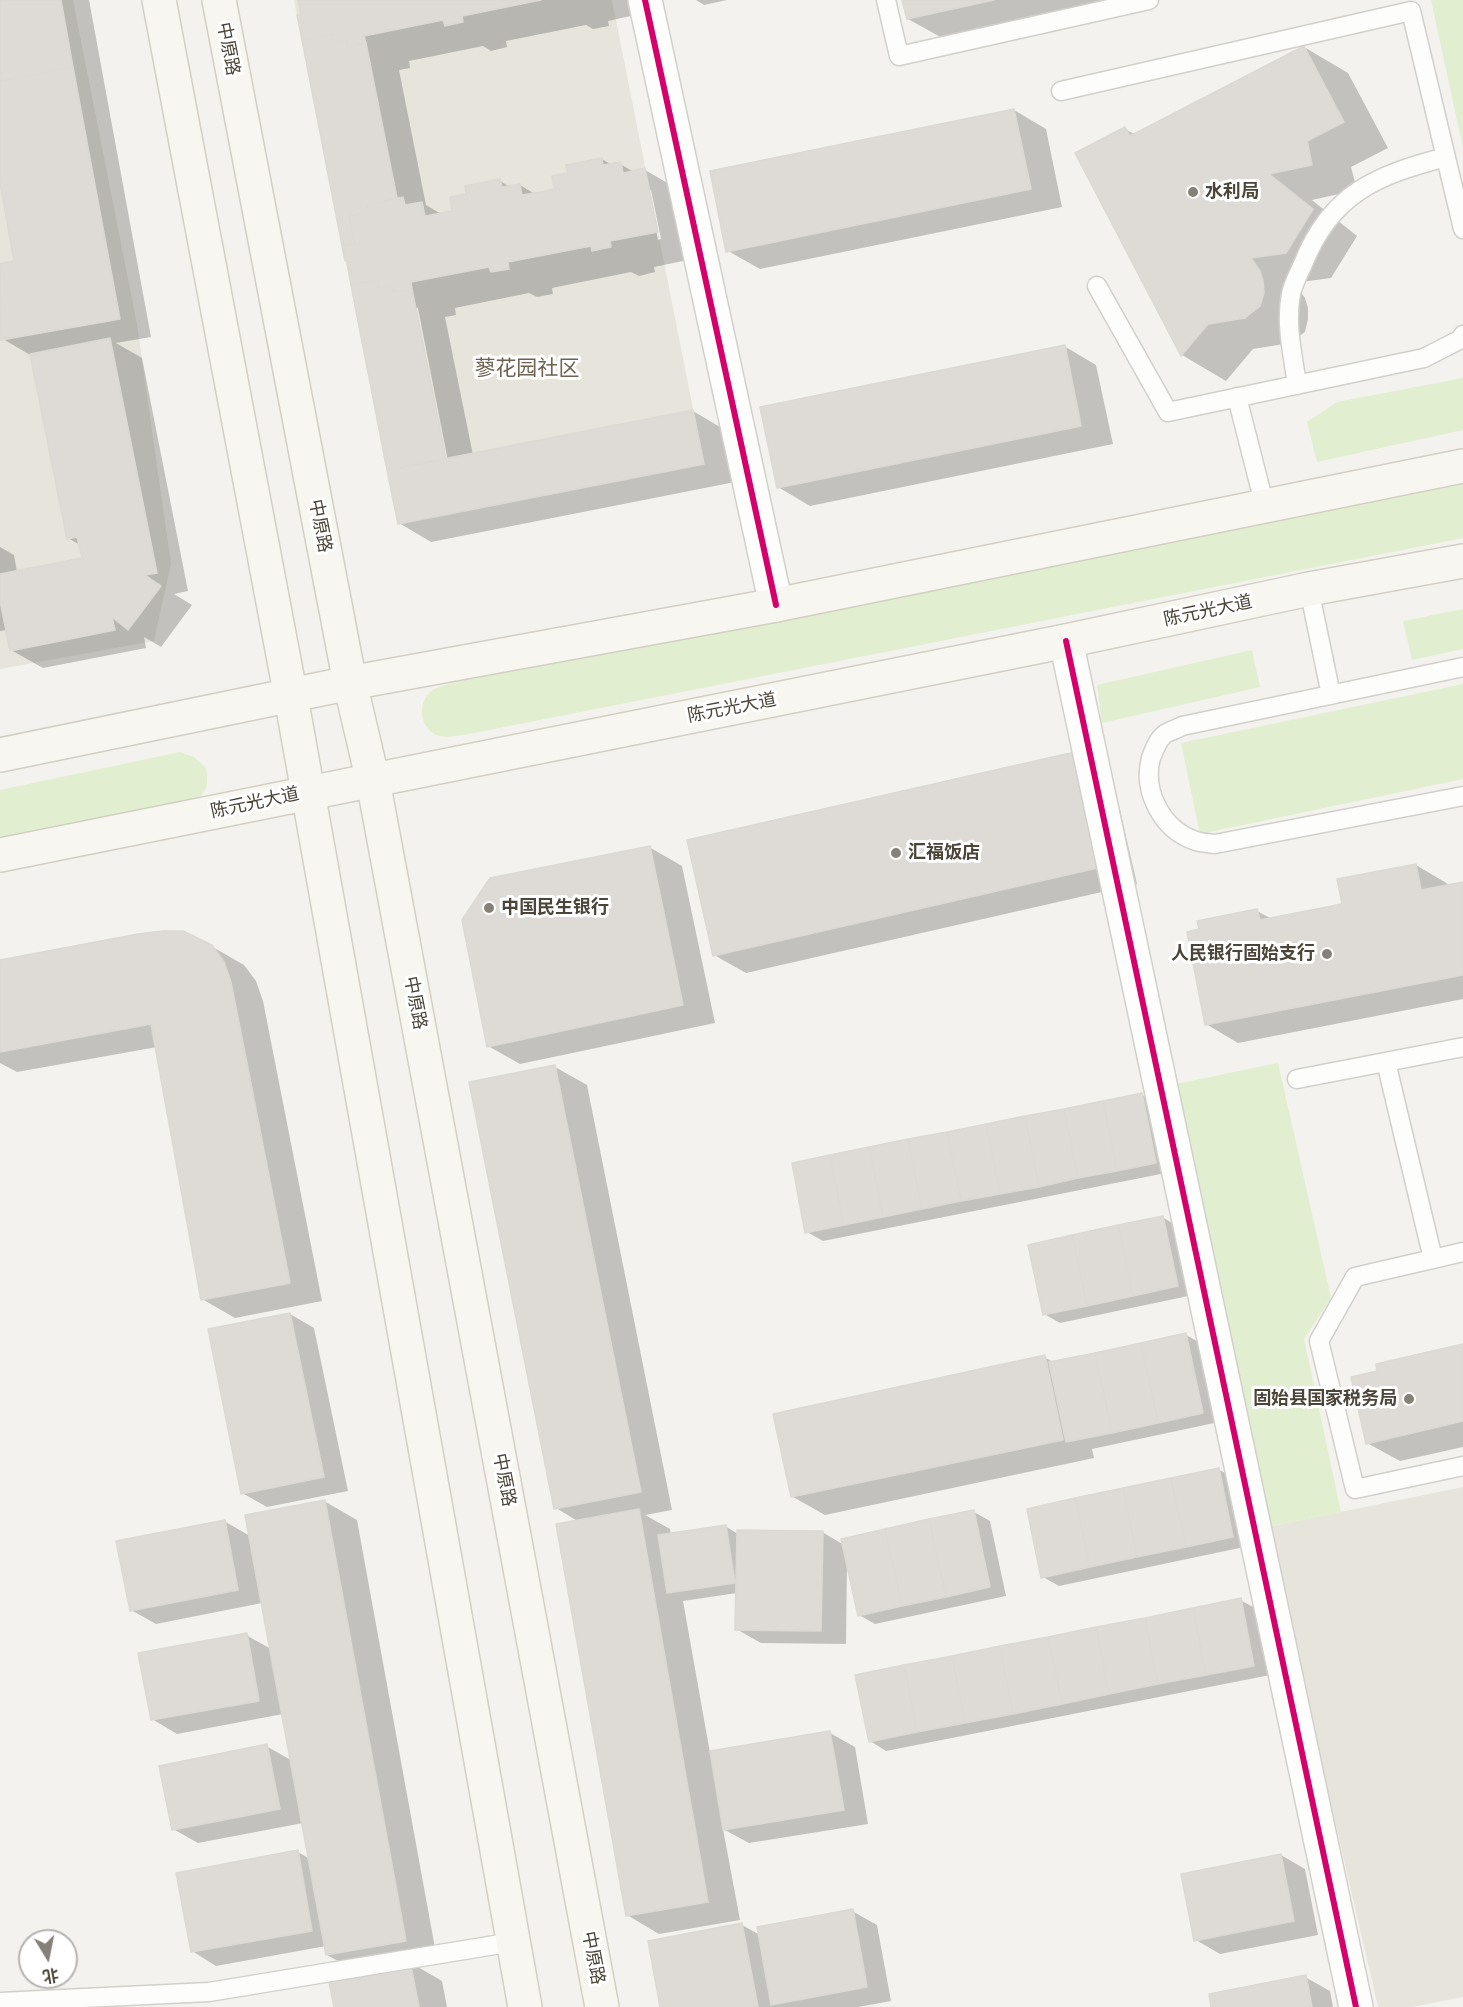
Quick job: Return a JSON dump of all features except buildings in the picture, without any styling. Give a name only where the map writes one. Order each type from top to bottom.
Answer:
[{"type":"main road","points":[[159,0],[291,697],[525,2007]]},
{"type":"main road","name":"中原路","points":[[219,0],[350,683],[373,781],[602,2007]]},
{"type":"main road","points":[[0,755],[291,697],[350,683],[776,605],[1463,465]]},
{"type":"main road","name":"陈元光大道","points":[[0,855],[1066,641],[1309,589],[1463,561]]},
{"type":"street","points":[[645,0],[776,605]]},
{"type":"street","points":[[1066,641],[1356,2007]]},
{"type":"lane","points":[[886,0],[899,56],[1149,0]]},
{"type":"lane","points":[[1061,91],[1411,11],[1463,229]]},
{"type":"lane","points":[[1297,385],[1289,332],[1291,293],[1310,246],[1332,214],[1364,186],[1400,169],[1446,157]]},
{"type":"lane","points":[[1097,286],[1168,412],[1424,358],[1459,340],[1463,335]]},
{"type":"lane","points":[[1237,397],[1265,507]]},
{"type":"lane","points":[[1309,589],[1331,695]]},
{"type":"lane","points":[[1463,667],[1182,726],[1163,735],[1154,749],[1149,768],[1149,790],[1159,812],[1175,829],[1194,841],[1215,844],[1463,796]]},
{"type":"lane","points":[[1297,1079],[1463,1047]]},
{"type":"lane","points":[[1386,1062],[1433,1259]]},
{"type":"lane","points":[[1463,1252],[1355,1277],[1320,1341],[1355,1489],[1463,1466]]},
{"type":"lane","points":[[0,2002],[209,1992],[513,1942]]},
{"type":"shaded area","points":[[0,0],[73,0],[137,324],[171,564],[154,641],[0,669]]},
{"type":"shaded area","points":[[294,0],[612,0],[704,464],[398,524]]},
{"type":"shaded area","points":[[1463,1487],[1463,1997],[1412,2007],[1378,2007],[1267,1527]]},
{"type":"green space","points":[[1431,0],[1463,0],[1463,148]]},
{"type":"green space","points":[[1463,378],[1463,430],[1317,462],[1307,422],[1337,402]]},
{"type":"green space","points":[[1463,484],[1463,538],[469,734],[440,736],[428,728],[422,715],[424,701],[433,690],[456,682]]},
{"type":"green space","points":[[1463,609],[1463,649],[1412,660],[1403,621]]},
{"type":"green space","points":[[1252,650],[1260,687],[1102,723],[1097,685]]},
{"type":"green space","points":[[1463,684],[1463,779],[1200,834],[1181,743]]},
{"type":"green space","points":[[180,752],[194,757],[206,768],[206,787],[202,795],[194,802],[0,844],[0,790]]},
{"type":"green space","points":[[1278,1063],[1331,1298],[1304,1339],[1341,1512],[1267,1527],[1176,1084]]},
{"type":"cycle path","points":[[645,0],[776,605]]},
{"type":"cycle path","points":[[1066,641],[1356,2007]]},
{"type":"place","name":"水利局","points":[[1193,192]]},
{"type":"place","name":"汇福饭店","points":[[896,853]]},
{"type":"place","name":"中国民生银行","points":[[489,908]]},
{"type":"place","name":"人民银行固始支行","points":[[1327,954]]},
{"type":"place","name":"固始县国家税务局","points":[[1409,1399]]},
{"type":"district","name":"蓼花园社区","points":[[527,369]]}]
